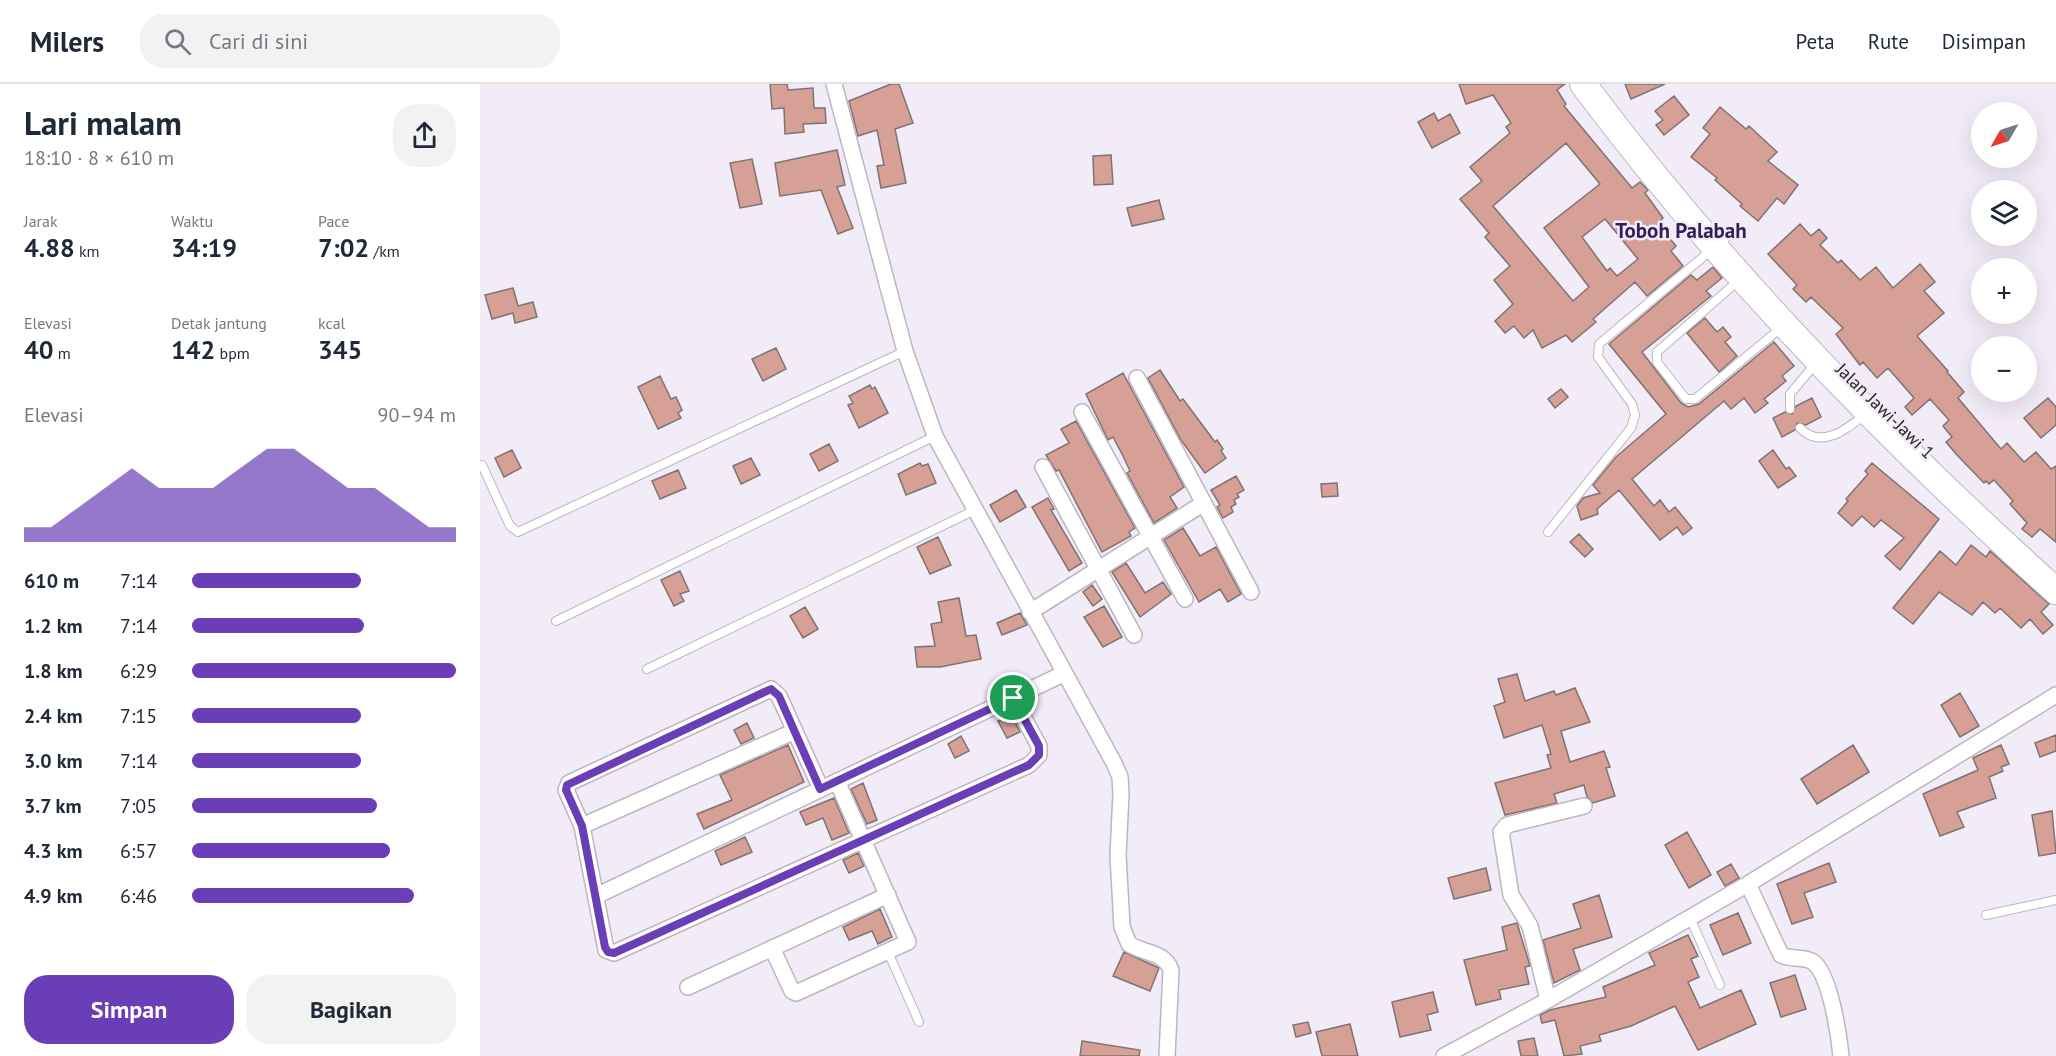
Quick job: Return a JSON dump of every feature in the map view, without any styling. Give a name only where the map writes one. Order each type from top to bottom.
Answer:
[{"type":"highway","points":[[1583,84],[1721,242]]},
{"type":"highway","points":[[1600,84],[1721,242],[1743,277],[1819,360],[2041,565],[2056,591]]},
{"type":"highway","name":"Jalan Jawi-Jawi 1","points":[[1721,242],[1873,409]]},
{"type":"street","points":[[834,84],[905,351],[935,436],[1120,777],[1118,878],[1122,927],[1129,944],[1162,956],[1168,962],[1171,970],[1167,1056]]},
{"type":"street","points":[[1137,378],[1251,592]]},
{"type":"street","points":[[1082,412],[1185,599]]},
{"type":"street","points":[[1043,467],[1134,635]]},
{"type":"street","points":[[1030,612],[1204,503]]},
{"type":"street","points":[[596,896],[1064,674]]},
{"type":"street","points":[[820,789],[776,692],[766,690],[569,783],[566,790],[582,826],[605,947],[608,952],[614,953],[1029,765],[1039,755],[1039,746],[1013,698]]},
{"type":"street","points":[[1444,1056],[1548,1000],[1748,884],[2056,695]]},
{"type":"street","points":[[582,826],[795,731]]},
{"type":"street","points":[[772,948],[792,991],[796,993],[908,942],[837,781]]},
{"type":"street","points":[[1548,1000],[1530,926],[1511,895],[1500,832],[1507,825],[1584,806]]},
{"type":"street","points":[[1748,884],[1781,955],[1808,959],[1820,970],[1839,1038],[1840,1056]]},
{"type":"street","points":[[688,987],[888,895]]},
{"type":"lane","points":[[1548,531],[1581,486],[1631,428],[1635,415],[1632,404],[1598,357],[1597,348],[1721,242]]},
{"type":"lane","points":[[1743,277],[1657,352],[1657,362],[1686,399],[1695,399],[1786,324]]},
{"type":"lane","points":[[482,465],[510,526],[518,532],[905,351]]},
{"type":"lane","points":[[1790,409],[1790,393],[1819,360]]},
{"type":"lane","points":[[1800,428],[1814,437],[1829,437],[1873,409]]},
{"type":"lane","points":[[556,621],[935,436]]},
{"type":"lane","points":[[647,669],[975,510]]},
{"type":"lane","points":[[1986,915],[2056,900]]},
{"type":"lane","points":[[1690,918],[1720,985]]},
{"type":"lane","points":[[888,952],[919,1022]]},
{"type":"building","points":[[770,84],[787,84],[788,90],[813,88],[814,108],[825,108],[826,123],[803,124],[804,132],[785,134],[784,108],[772,109]]},
{"type":"building","points":[[891,84],[899,84],[913,123],[895,129],[906,183],[881,188],[877,166],[884,165],[877,130],[858,136],[849,101]]},
{"type":"building","points":[[1459,84],[1565,84],[1557,90],[1566,104],[1564,106],[1632,188],[1640,182],[1648,190],[1645,193],[1663,218],[1661,220],[1665,227],[1662,229],[1676,246],[1671,251],[1683,266],[1647,296],[1635,282],[1593,319],[1596,322],[1572,342],[1566,335],[1542,348],[1533,330],[1524,338],[1514,326],[1505,333],[1495,321],[1513,304],[1494,280],[1510,266],[1485,237],[1489,233],[1460,199],[1482,181],[1470,167],[1510,133],[1506,127],[1511,123],[1493,95],[1466,104]],"holes":[[[1566,143],[1600,184],[1544,228],[1589,287],[1573,301],[1493,206]],[[1605,219],[1638,259],[1617,276],[1610,268],[1607,271],[1582,237]]]},
{"type":"building","points":[[1625,84],[1665,84],[1631,99]]},
{"type":"building","points":[[1674,96],[1689,115],[1664,135],[1656,125],[1663,120],[1655,111]]},
{"type":"building","points":[[1720,107],[1746,129],[1749,126],[1777,152],[1768,161],[1798,185],[1784,204],[1777,198],[1758,221],[1715,180],[1717,178],[1691,157],[1710,134],[1703,128]]},
{"type":"building","points":[[1434,113],[1438,121],[1450,114],[1460,133],[1432,148],[1418,122]]},
{"type":"building","points":[[837,150],[845,185],[837,187],[853,228],[838,234],[821,190],[780,196],[775,163]]},
{"type":"building","points":[[1111,155],[1113,184],[1094,185],[1093,156]]},
{"type":"building","points":[[752,159],[762,204],[740,208],[730,163]]},
{"type":"building","points":[[1159,200],[1164,219],[1132,226],[1127,208]]},
{"type":"building","points":[[1800,224],[1811,236],[1819,229],[1827,238],[1820,245],[1838,263],[1841,260],[1860,280],[1876,267],[1893,288],[1920,264],[1935,282],[1924,291],[1944,313],[1917,336],[1964,392],[1958,398],[2001,449],[2007,443],[2024,462],[2036,452],[2051,469],[2056,466],[2056,542],[2040,529],[2032,537],[2022,529],[2027,523],[2010,504],[2013,501],[1994,480],[1989,484],[1986,481],[1984,483],[1946,442],[1952,437],[1943,426],[1949,420],[1930,399],[1912,415],[1905,407],[1914,398],[1888,368],[1877,378],[1863,362],[1860,365],[1836,334],[1843,328],[1811,297],[1806,302],[1793,289],[1797,285],[1768,254]]},
{"type":"building","points":[[1713,267],[1722,278],[1706,291],[1711,296],[1642,352],[1681,403],[1688,407],[1699,404],[1774,342],[1794,366],[1782,376],[1786,381],[1764,399],[1768,403],[1755,413],[1744,398],[1731,409],[1724,401],[1632,479],[1654,506],[1660,500],[1669,512],[1675,507],[1692,528],[1683,535],[1677,527],[1660,540],[1619,490],[1597,509],[1598,514],[1581,520],[1577,506],[1583,498],[1600,493],[1593,485],[1616,457],[1666,414],[1609,344],[1691,275],[1697,280]]},
{"type":"building","points":[[513,288],[518,306],[533,302],[537,317],[515,323],[513,313],[492,319],[485,295]]},
{"type":"building","points":[[1705,318],[1717,332],[1723,327],[1731,337],[1725,342],[1737,356],[1719,372],[1687,333]]},
{"type":"building","points":[[776,348],[786,369],[763,381],[752,359]]},
{"type":"building","points":[[1160,370],[1180,401],[1183,399],[1215,442],[1217,440],[1223,449],[1221,451],[1226,458],[1205,473],[1181,440],[1148,378]]},
{"type":"building","points":[[1123,373],[1184,487],[1170,497],[1177,508],[1154,523],[1127,473],[1130,471],[1113,437],[1108,440],[1086,394]]},
{"type":"building","points":[[660,376],[671,399],[676,397],[682,410],[678,413],[681,418],[658,429],[638,387]]},
{"type":"building","points":[[870,385],[872,389],[875,387],[888,413],[859,428],[848,405],[853,403],[849,396]]},
{"type":"building","points":[[1561,389],[1568,397],[1555,408],[1548,399]]},
{"type":"building","points":[[1812,398],[1821,417],[1806,425],[1797,423],[1795,430],[1782,437],[1773,418],[1785,412],[1792,414],[1796,406]]},
{"type":"building","points":[[2048,398],[2056,407],[2056,425],[2041,438],[2024,418]]},
{"type":"building","points":[[1076,421],[1135,528],[1129,532],[1131,536],[1102,552],[1059,470],[1056,471],[1046,455],[1069,443],[1061,429]]},
{"type":"building","points":[[829,444],[838,461],[819,471],[810,454]]},
{"type":"building","points":[[512,450],[521,468],[504,477],[495,458]]},
{"type":"building","points":[[1773,450],[1786,469],[1789,467],[1796,476],[1778,488],[1759,461]]},
{"type":"building","points":[[751,458],[760,475],[741,484],[733,466]]},
{"type":"building","points":[[920,463],[922,466],[928,464],[936,483],[906,495],[898,474]]},
{"type":"building","points":[[1872,463],[1939,519],[1900,570],[1885,556],[1904,538],[1881,520],[1874,527],[1862,516],[1852,526],[1838,513],[1848,501],[1846,499],[1868,474],[1865,471]]},
{"type":"building","points":[[678,470],[686,488],[660,499],[652,481]]},
{"type":"building","points":[[1236,476],[1244,490],[1237,494],[1239,497],[1234,500],[1236,504],[1231,507],[1233,512],[1223,518],[1217,507],[1220,505],[1211,490]]},
{"type":"building","points":[[1337,483],[1338,496],[1322,497],[1321,484]]},
{"type":"building","points":[[1016,490],[1026,507],[1000,522],[990,505]]},
{"type":"building","points":[[1048,498],[1054,509],[1051,510],[1082,563],[1069,571],[1032,507]]},
{"type":"building","points":[[1183,528],[1200,556],[1216,547],[1241,594],[1228,602],[1220,589],[1199,602],[1164,540]]},
{"type":"building","points":[[1579,534],[1593,549],[1585,557],[1570,542]]},
{"type":"building","points":[[938,537],[951,565],[930,574],[917,547]]},
{"type":"building","points":[[1971,545],[1986,557],[1990,551],[2049,604],[2041,612],[2053,625],[2043,634],[2030,619],[2021,628],[2000,608],[1995,613],[1983,602],[1972,615],[1939,592],[1913,624],[1893,608],[1940,551],[1956,565]]},
{"type":"building","points":[[1126,563],[1145,593],[1163,582],[1171,594],[1140,617],[1112,572]]},
{"type":"building","points":[[680,571],[689,591],[680,594],[684,601],[674,606],[661,580]]},
{"type":"building","points":[[1092,585],[1102,599],[1093,606],[1083,592]]},
{"type":"building","points":[[959,598],[966,636],[976,635],[981,659],[940,667],[917,667],[915,647],[935,646],[931,624],[942,622],[938,602]]},
{"type":"building","points":[[1104,606],[1122,637],[1103,647],[1084,617]]},
{"type":"building","points":[[805,607],[818,629],[803,638],[790,616]]},
{"type":"building","points":[[1020,613],[1027,625],[1002,635],[997,623]]},
{"type":"building","points":[[1517,674],[1525,701],[1554,691],[1556,695],[1575,688],[1590,722],[1561,731],[1570,762],[1604,751],[1610,767],[1606,768],[1615,796],[1593,803],[1587,797],[1584,785],[1554,794],[1557,803],[1505,815],[1495,783],[1551,768],[1547,755],[1551,754],[1542,725],[1504,738],[1494,706],[1505,702],[1498,679]]},
{"type":"building","points":[[1960,693],[1979,726],[1960,737],[1941,705]]},
{"type":"building","points":[[1011,714],[1020,732],[1007,738],[998,721]]},
{"type":"building","points":[[747,723],[754,738],[741,744],[734,730]]},
{"type":"building","points":[[2056,735],[2056,751],[2040,757],[2035,743]]},
{"type":"building","points":[[961,736],[969,751],[955,758],[948,744]]},
{"type":"building","points":[[788,745],[804,782],[704,829],[697,814],[732,800],[720,775]]},
{"type":"building","points":[[1853,745],[1869,772],[1817,804],[1801,779]]},
{"type":"building","points":[[2001,745],[2009,764],[2001,767],[2003,771],[1989,777],[1996,798],[1957,812],[1964,827],[1940,836],[1923,794],[1978,770],[1973,758]]},
{"type":"building","points":[[863,783],[877,820],[867,824],[851,789]]},
{"type":"building","points":[[834,798],[849,833],[832,840],[823,818],[806,825],[800,812]]},
{"type":"building","points":[[2052,811],[2056,853],[2039,856],[2032,815]]},
{"type":"building","points":[[1687,832],[1711,875],[1689,888],[1665,845]]},
{"type":"building","points":[[745,837],[752,852],[721,865],[715,851]]},
{"type":"building","points":[[858,853],[864,866],[849,873],[843,860]]},
{"type":"building","points":[[1829,863],[1836,882],[1804,893],[1813,917],[1792,924],[1777,884]]},
{"type":"building","points":[[1731,864],[1739,878],[1725,886],[1717,872]]},
{"type":"building","points":[[1486,868],[1491,890],[1454,899],[1448,878]]},
{"type":"building","points":[[1599,895],[1612,937],[1573,949],[1580,970],[1554,983],[1543,940],[1581,928],[1573,904]]},
{"type":"building","points":[[880,909],[892,937],[878,944],[872,931],[849,940],[843,927]]},
{"type":"building","points":[[1738,913],[1751,943],[1723,955],[1710,925]]},
{"type":"building","points":[[1517,923],[1530,966],[1525,967],[1529,984],[1499,990],[1501,999],[1476,1005],[1464,960],[1507,950],[1502,927]]},
{"type":"building","points":[[1688,935],[1698,956],[1691,959],[1699,977],[1688,982],[1700,1008],[1741,990],[1756,1024],[1698,1050],[1675,1006],[1631,1026],[1599,1035],[1601,1041],[1580,1046],[1582,1054],[1564,1056],[1555,1020],[1542,1023],[1540,1015],[1550,1010],[1606,997],[1603,987],[1655,965],[1649,953]]},
{"type":"building","points":[[1124,952],[1159,968],[1150,991],[1113,976]]},
{"type":"building","points":[[1795,975],[1806,1009],[1781,1017],[1770,983]]},
{"type":"building","points":[[1433,992],[1438,1012],[1427,1015],[1431,1030],[1400,1037],[1392,1002]]},
{"type":"building","points":[[1308,1022],[1311,1033],[1296,1037],[1293,1025]]},
{"type":"building","points":[[1350,1024],[1358,1056],[1322,1056],[1316,1032]]},
{"type":"building","points":[[1534,1038],[1538,1056],[1521,1056],[1518,1041]]},
{"type":"building","points":[[1082,1041],[1140,1050],[1139,1056],[1080,1056]]},
{"type":"district","name":"Toboh Palabah","points":[[1681,231]]},
{"type":"route","points":[[771,689],[779,696],[820,789],[1013,698],[1039,746],[1039,755],[1029,765],[614,953],[606,950],[582,826],[566,790],[569,783],[771,689]]}]
